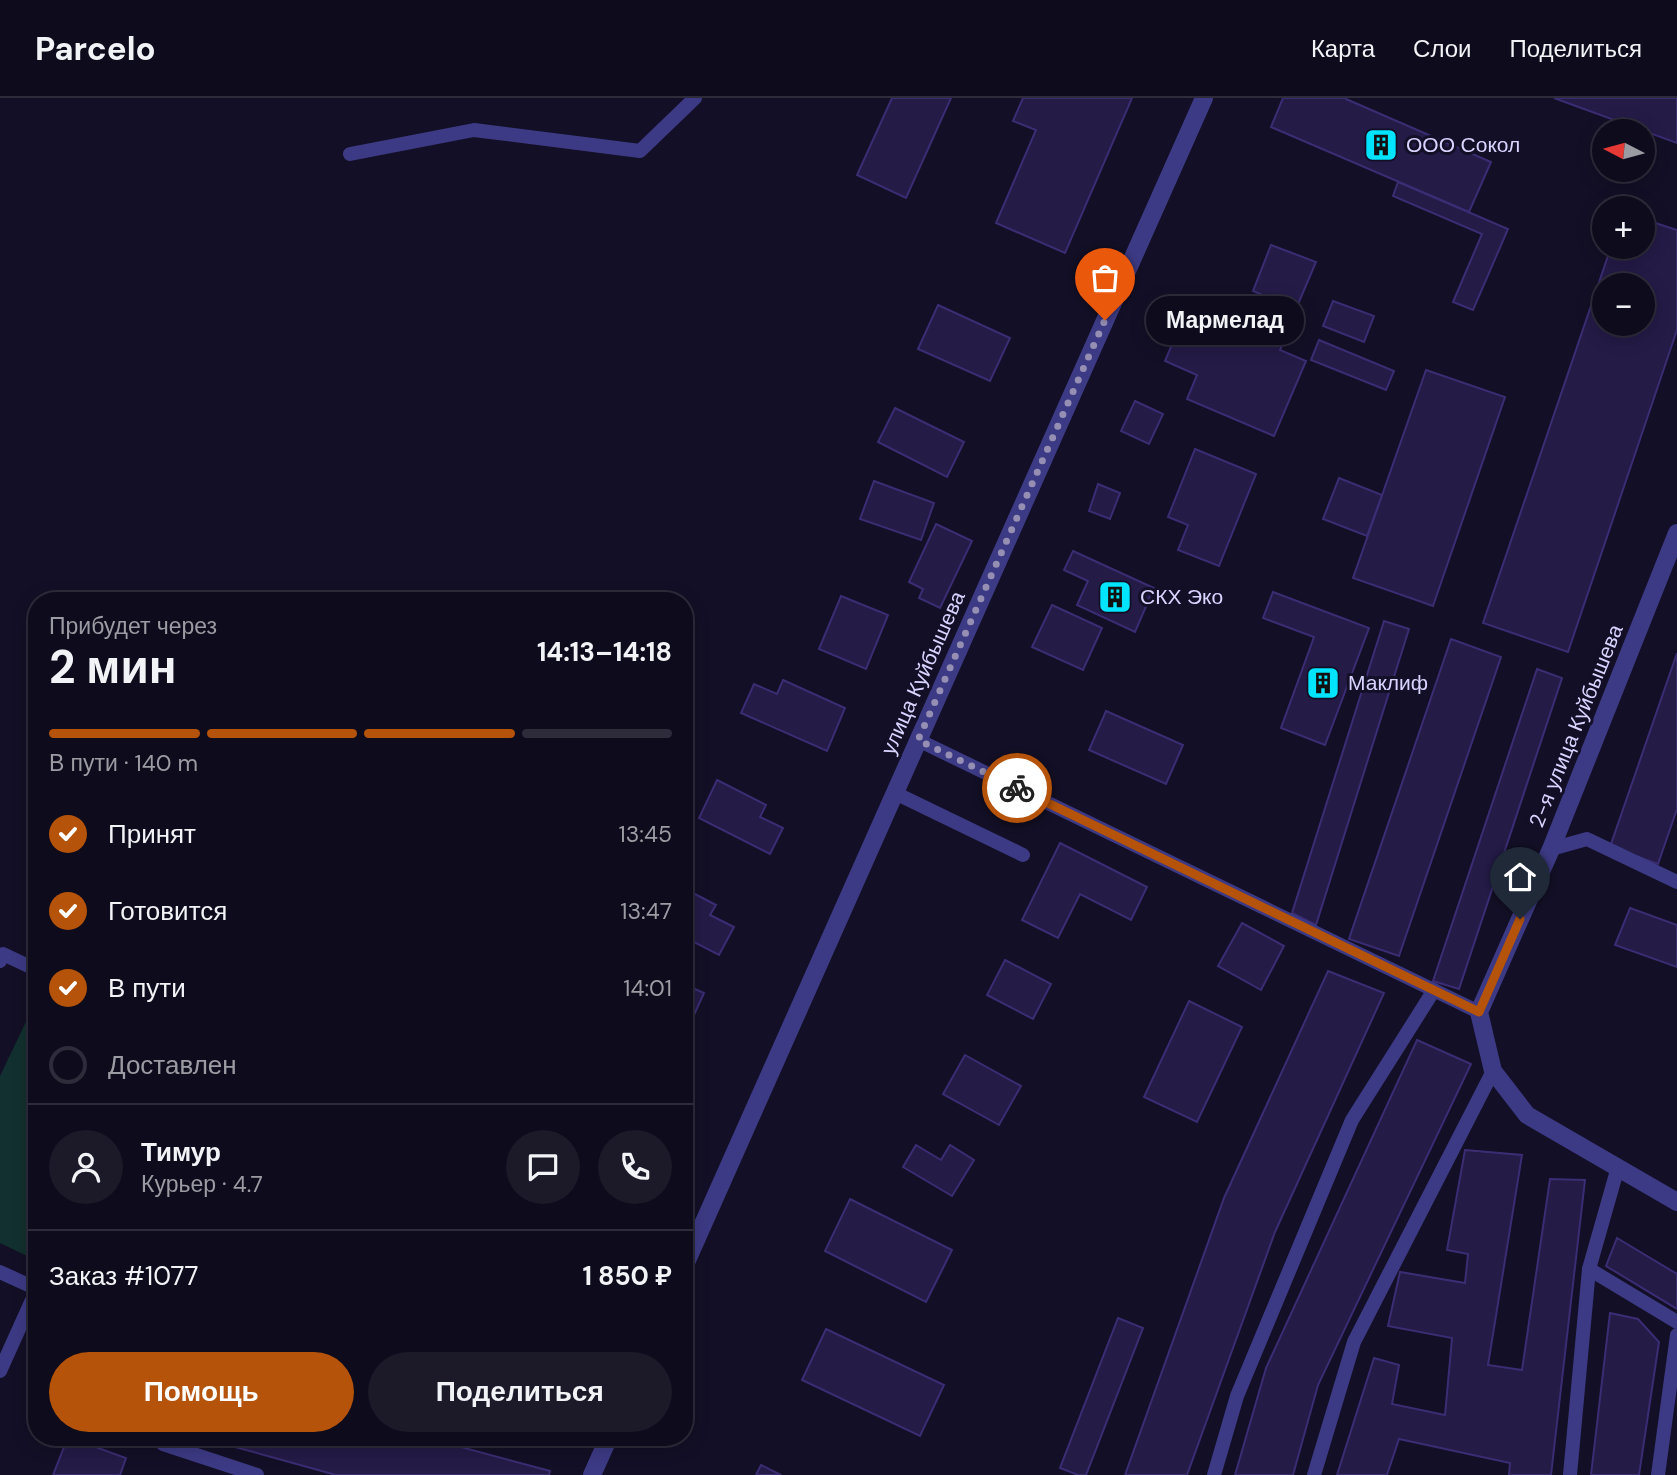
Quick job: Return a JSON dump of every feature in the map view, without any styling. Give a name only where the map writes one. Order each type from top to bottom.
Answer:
[{"type":"street","name":"улица Куйбышева","points":[[693,1247],[1204,98]]},
{"type":"street","name":"2-я улица Куйбышева","points":[[1479,1012],[1551,849],[1677,533]]},
{"type":"street","points":[[1479,1012],[1493,1071],[1527,1115],[1677,1202]]},
{"type":"street","points":[[592,1475],[605,1446]]},
{"type":"lane","points":[[351,154],[474,130],[640,151],[695,98]]},
{"type":"lane","points":[[918,740],[1479,1012]]},
{"type":"lane","points":[[895,793],[1023,855]]},
{"type":"lane","points":[[1551,849],[1587,839],[1677,882]]},
{"type":"lane","points":[[0,961],[3,954],[28,966]]},
{"type":"lane","points":[[1214,1475],[1237,1396],[1352,1120],[1434,990]]},
{"type":"lane","points":[[1314,1475],[1354,1342],[1493,1071]]},
{"type":"lane","points":[[1570,1475],[1589,1269],[1618,1167]]},
{"type":"lane","points":[[1589,1269],[1677,1322]]},
{"type":"lane","points":[[0,1272],[28,1285]]},
{"type":"lane","points":[[0,1371],[28,1309]]},
{"type":"lane","points":[[1658,1475],[1677,1335]]},
{"type":"lane","points":[[169,1446],[257,1475]]},
{"type":"green space","points":[[28,1018],[28,1257],[0,1243],[0,1076]]},
{"type":"building","points":[[892,98],[951,98],[906,198],[857,175]]},
{"type":"building","points":[[1023,98],[1132,98],[1065,253],[996,223],[1036,130],[1013,121]]},
{"type":"building","name":"ООО Сокол","points":[[1283,98],[1346,98],[1491,162],[1469,212],[1271,127]]},
{"type":"building","points":[[1554,98],[1677,98],[1677,143],[1656,135],[1656,119],[1611,119]]},
{"type":"building","points":[[1398,182],[1508,229],[1473,310],[1453,302],[1482,234],[1393,196]]},
{"type":"building","points":[[1655,223],[1677,230],[1677,330],[1568,652],[1483,623],[1592,303],[1592,336],[1655,336],[1655,273],[1602,273],[1607,259],[1655,259]]},
{"type":"building","points":[[1271,245],[1316,262],[1296,309],[1253,291]]},
{"type":"building","points":[[1333,301],[1374,316],[1364,342],[1323,326]]},
{"type":"building","points":[[938,305],[1010,338],[990,381],[918,349]]},
{"type":"building","points":[[1219,324],[1258,341],[1262,331],[1284,341],[1280,350],[1306,361],[1274,436],[1187,399],[1197,375],[1165,361],[1179,328],[1212,341]]},
{"type":"building","points":[[1319,340],[1394,371],[1386,390],[1311,360]]},
{"type":"building","points":[[1426,370],[1505,397],[1433,606],[1353,578]]},
{"type":"building","points":[[1135,401],[1163,414],[1149,444],[1121,431]]},
{"type":"building","points":[[895,408],[964,442],[947,477],[878,442]]},
{"type":"building","points":[[1195,449],[1256,474],[1219,566],[1178,550],[1188,525],[1168,517]]},
{"type":"building","points":[[1339,478],[1382,495],[1367,536],[1323,519]]},
{"type":"building","points":[[874,481],[934,503],[921,540],[860,519]]},
{"type":"building","points":[[1098,484],[1120,493],[1110,519],[1089,511]]},
{"type":"building","points":[[936,524],[972,541],[940,608],[919,598],[923,589],[909,582]]},
{"type":"building","name":"СКХ Эко","points":[[1073,551],[1154,588],[1135,632],[1077,605],[1088,581],[1064,570]]},
{"type":"building","name":"Маклиф","points":[[1273,592],[1369,628],[1325,745],[1281,728],[1314,637],[1263,618]]},
{"type":"building","points":[[841,596],[888,615],[866,669],[819,649]]},
{"type":"building","points":[[1052,605],[1102,628],[1083,670],[1032,647]]},
{"type":"building","points":[[1384,621],[1409,629],[1316,925],[1292,913]]},
{"type":"building","points":[[1451,639],[1501,657],[1399,956],[1349,939]]},
{"type":"building","points":[[1677,653],[1677,809],[1658,864],[1610,847]]},
{"type":"building","points":[[1537,669],[1562,678],[1459,989],[1433,981]]},
{"type":"building","points":[[783,680],[845,708],[827,751],[741,713],[754,684],[777,694]]},
{"type":"building","points":[[1106,711],[1183,745],[1166,784],[1089,750]]},
{"type":"building","points":[[717,780],[766,805],[760,817],[783,828],[770,854],[699,818]]},
{"type":"building","points":[[1060,843],[1147,887],[1131,920],[1080,894],[1058,938],[1022,920]]},
{"type":"building","points":[[693,893],[716,905],[710,915],[734,927],[719,955],[693,942]]},
{"type":"building","points":[[1630,908],[1677,925],[1677,967],[1615,945]]},
{"type":"building","points":[[1242,923],[1284,946],[1261,990],[1218,966]]},
{"type":"building","points":[[1005,960],[1051,984],[1033,1019],[987,995]]},
{"type":"building","points":[[1328,971],[1384,993],[1275,1232],[1187,1475],[1125,1475],[1224,1198]]},
{"type":"building","points":[[693,988],[704,993],[693,1017]]},
{"type":"building","points":[[1189,1001],[1242,1027],[1197,1122],[1144,1097]]},
{"type":"building","points":[[1417,1040],[1471,1064],[1318,1385],[1293,1475],[1235,1475],[1266,1368]]},
{"type":"building","points":[[965,1055],[1021,1086],[999,1125],[943,1094]]},
{"type":"building","points":[[916,1145],[941,1160],[950,1145],[974,1160],[952,1196],[903,1167]]},
{"type":"building","points":[[1465,1150],[1522,1155],[1488,1365],[1522,1370],[1550,1179],[1585,1180],[1551,1475],[1509,1475],[1510,1463],[1399,1439],[1387,1475],[1337,1475],[1374,1358],[1399,1365],[1392,1404],[1445,1415],[1452,1338],[1388,1326],[1400,1272],[1465,1283],[1468,1254],[1447,1250]]},
{"type":"building","points":[[850,1199],[952,1250],[926,1302],[825,1251]]},
{"type":"building","points":[[1617,1238],[1677,1274],[1677,1309],[1606,1266]]},
{"type":"building","points":[[1610,1313],[1638,1319],[1659,1342],[1639,1475],[1591,1475]]},
{"type":"building","points":[[1118,1318],[1143,1328],[1086,1475],[1078,1475],[1060,1468]]},
{"type":"building","points":[[826,1329],[944,1385],[920,1436],[802,1380]]},
{"type":"building","points":[[64,1446],[93,1446],[126,1458],[120,1475],[53,1475]]},
{"type":"building","points":[[232,1446],[457,1446],[550,1471],[549,1475],[336,1475]]},
{"type":"building","points":[[761,1465],[781,1475],[756,1475]]},
{"type":"way so far","points":[[1017,788],[918,740],[1105,320]]},
{"type":"place","name":"ООО Сокол","points":[[1381,145]]},
{"type":"place","name":"Мармелад","points":[[1105,320]]},
{"type":"place","name":"СКХ Эко","points":[[1115,597]]},
{"type":"place","name":"Маклиф","points":[[1323,683]]},
{"type":"route","points":[[1017,788],[1479,1012],[1520,919]]}]
